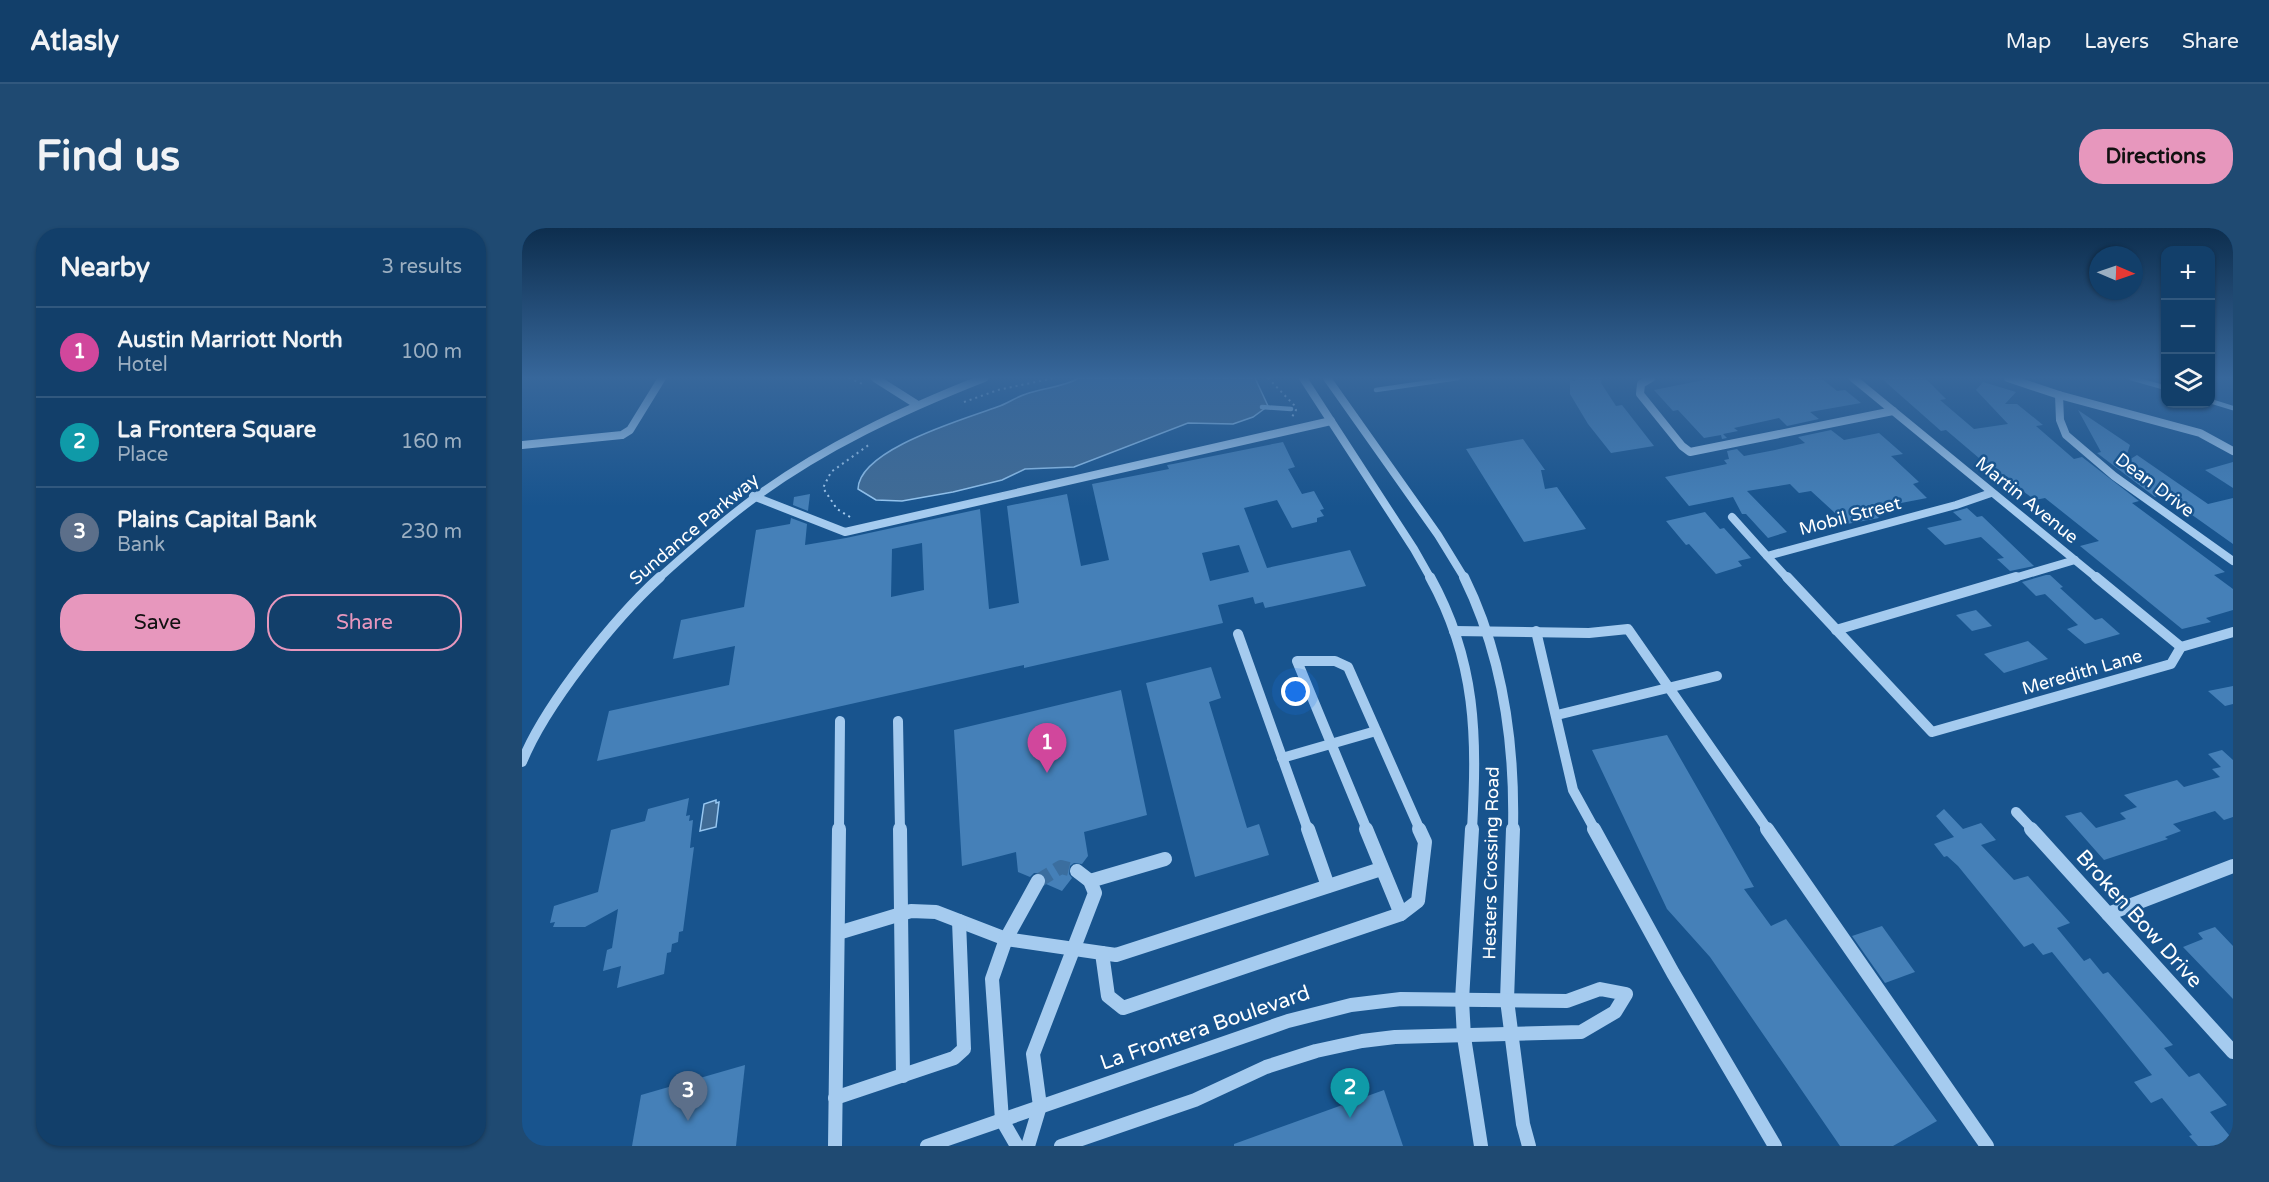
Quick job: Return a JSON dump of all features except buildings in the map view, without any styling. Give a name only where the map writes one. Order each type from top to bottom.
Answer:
[{"type":"street","points":[[522,445],[622,435],[630,430],[636,421]]},
{"type":"street","name":"Sundance Parkway","points":[[522,762],[567,687],[594,648],[635,600],[668,568],[753,496],[843,441],[883,421]]},
{"type":"street","points":[[753,496],[845,532],[1331,421]]},
{"type":"street","name":"Hesters Crossing Road","points":[[1331,421],[1414,549],[1432,581],[1454,631],[1468,680],[1474,718],[1476,760],[1462,1000],[1464,1037],[1481,1146]]},
{"type":"street","name":"Hesters Crossing Road","points":[[1357,421],[1438,535],[1465,579],[1485,630],[1504,698],[1514,787],[1507,1000],[1523,1124],[1529,1146]]},
{"type":"street","points":[[1662,421],[1682,446],[1690,452],[1844,421]]},
{"type":"street","name":"Martin Avenue","points":[[1905,421],[2181,647]]},
{"type":"street","name":"Dean Drive","points":[[2060,421],[2066,435],[2114,476],[2233,561]]},
{"type":"street","points":[[2155,421],[2200,433],[2233,451]]},
{"type":"street","name":"Mobil Street","points":[[1767,556],[1956,505],[1991,493]]},
{"type":"street","points":[[1732,517],[1836,630],[2075,560]]},
{"type":"street","points":[[1454,631],[1589,633],[1628,629],[1986,1146]]},
{"type":"street","name":"Meredith Lane","points":[[1836,630],[1932,732],[2171,664],[2181,647],[2233,632]]},
{"type":"street","points":[[1536,631],[1573,790],[1673,973],[1775,1146]]},
{"type":"street","points":[[1238,634],[1328,886]]},
{"type":"street","points":[[1102,953],[1108,996],[1123,1008],[1401,914],[1418,901],[1425,842],[1348,667],[1335,661],[1297,661],[1401,914]]},
{"type":"street","points":[[1557,715],[1717,676]]},
{"type":"street","points":[[898,721],[903,1076]]},
{"type":"street","points":[[835,1146],[840,722]]},
{"type":"street","points":[[1282,758],[1376,731]]},
{"type":"street","name":"Broken Bow Drive","points":[[2016,812],[2233,1052]]},
{"type":"street","points":[[1090,881],[1165,859]]},
{"type":"street","points":[[2108,914],[2233,866]]},
{"type":"street","points":[[838,933],[911,911],[936,912],[1006,939],[1116,955],[1381,869]]},
{"type":"street","points":[[1028,1146],[1040,1106],[1033,1054],[1095,893],[1090,881],[1077,871]]},
{"type":"street","points":[[1017,1146],[1002,1120],[992,979],[1006,939],[1038,881]]},
{"type":"street","points":[[835,1098],[954,1058],[964,1049],[959,921]]},
{"type":"street","name":"La Frontera Boulevard","points":[[927,1146],[1327,1009],[1376,1001],[1567,1001],[1600,989],[1626,994],[1615,1012],[1581,1032],[1511,1035]]},
{"type":"street","points":[[1061,1146],[1195,1100],[1266,1067],[1316,1051],[1373,1039],[1511,1035]]},
{"type":"path","points":[[873,442],[831,472],[823,488],[831,504],[841,514],[877,525]]},
{"type":"water","points":[[959,421],[1242,421],[1233,424],[1188,423],[1074,467],[1025,469],[1002,480],[953,492],[902,501],[876,500],[858,489],[863,474],[876,461],[894,449]]},
{"type":"water","points":[[716,800],[716,803],[719,802],[716,827],[700,831],[704,804]]},
{"type":"tunnel","points":[[1038,881],[1061,867],[1077,871]]},
{"type":"place","name":"Austin Marriott North","points":[[1047,773]]},
{"type":"place","name":"La Frontera Square","points":[[1350,1118]]},
{"type":"place","name":"Plains Capital Bank","points":[[688,1121]]}]
